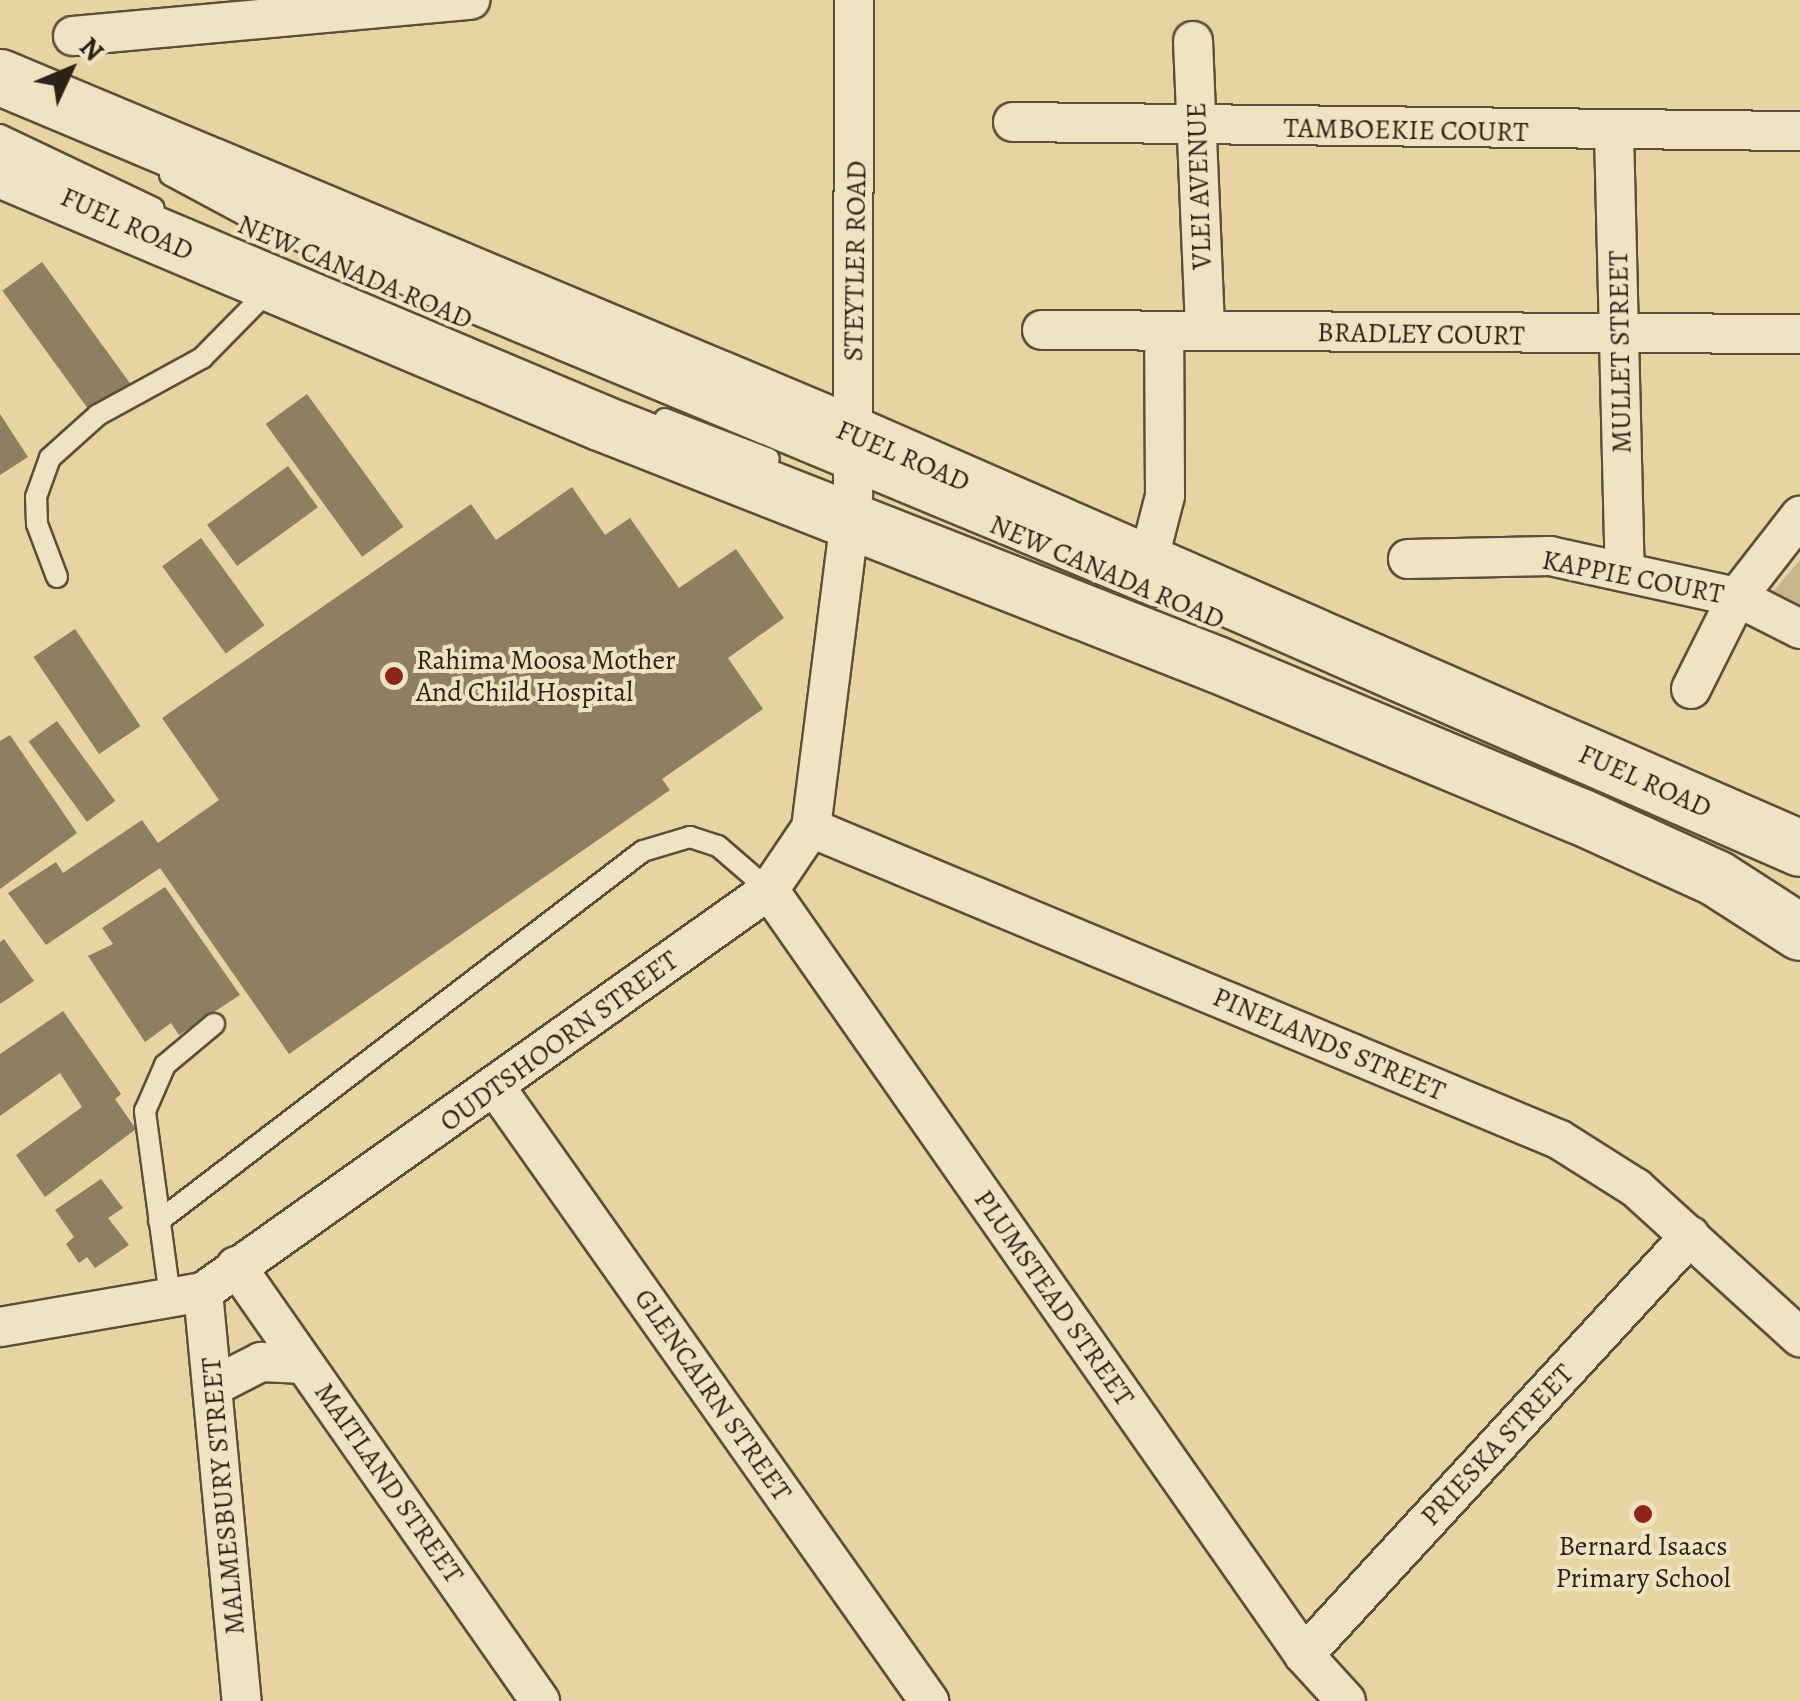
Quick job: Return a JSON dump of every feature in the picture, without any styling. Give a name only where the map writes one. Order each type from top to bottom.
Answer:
[{"type":"main road","name":"FUEL ROAD","points":[[0,77],[853,480],[1216,664],[1580,816],[1716,878],[1800,932]]},
{"type":"main road","name":"FUEL ROAD","points":[[0,169],[272,286],[1163,584],[1800,848]]},
{"type":"street","points":[[74,36],[470,0]]},
{"type":"street","name":"STEYTLER ROAD","points":[[853,480],[854,0]]},
{"type":"street","name":"VLEI AVENUE","points":[[1193,41],[1206,331]]},
{"type":"street","name":"TAMBOEKIE COURT","points":[[1013,122],[1196,128],[1800,130]]},
{"type":"street","name":"MULLET STREET","points":[[1614,132],[1625,572]]},
{"type":"street","name":"BRADLEY COURT","points":[[1042,330],[1800,334]]},
{"type":"street","points":[[1163,584],[1164,331]]},
{"type":"street","name":"OUDTSHOORN STREET","points":[[0,1328],[186,1294],[236,1266],[496,1088],[769,890],[811,828],[853,480]]},
{"type":"street","points":[[1690,689],[1737,597],[1800,516]]},
{"type":"street","name":"KAPPIE COURT","points":[[1408,559],[1550,556],[1737,597],[1800,629]]},
{"type":"street","name":"PINELANDS STREET","points":[[811,828],[1560,1140],[1604,1164],[1800,1337]]},
{"type":"street","name":"PLUMSTEAD STREET","points":[[769,890],[1304,1655],[1346,1701]]},
{"type":"street","name":"GLENCAIRN STREET","points":[[496,1088],[929,1701]]},
{"type":"street","name":"PRIESKA STREET","points":[[1304,1655],[1690,1236]]},
{"type":"street","name":"MAITLAND STREET","points":[[236,1266],[540,1701]]},
{"type":"street","name":"MALMESBURY STREET","points":[[186,1294],[214,1386],[242,1701]]},
{"type":"street","points":[[214,1386],[261,1362],[304,1364]]},
{"type":"lane","name":"NEW CANADA ROAD","points":[[0,97],[118,146],[256,222],[1718,860],[1800,910]]},
{"type":"lane","name":"NEW CANADA ROAD","points":[[0,135],[126,191],[236,252],[486,358],[605,399]]},
{"type":"lane","points":[[58,577],[37,524],[36,498],[50,458],[98,415],[202,358],[272,286]]},
{"type":"lane","name":"NEW CANADA ROAD","points":[[641,411],[853,480]]},
{"type":"lane","points":[[1468,728],[1800,870]]},
{"type":"lane","points":[[160,1220],[643,852],[690,837],[718,846],[769,890]]},
{"type":"lane","points":[[186,1294],[160,1220],[145,1112],[152,1084],[214,1024]]},
{"type":"shaded area","points":[[1800,560],[1800,624],[1761,606]]},
{"type":"building","points":[[42,262],[131,384],[91,413],[2,291]]},
{"type":"building","points":[[307,394],[403,527],[362,557],[266,424]]},
{"type":"building","points":[[0,414],[28,457],[0,475]]},
{"type":"building","points":[[288,466],[318,507],[237,566],[207,525]]},
{"type":"building","points":[[572,487],[605,535],[630,518],[679,588],[736,549],[784,618],[728,658],[763,709],[662,779],[670,790],[289,1054],[160,868],[46,945],[8,893],[56,862],[63,873],[142,820],[158,843],[219,800],[162,718],[471,504],[496,540]]},
{"type":"building","points":[[201,538],[264,625],[226,654],[162,566]]},
{"type":"building","points":[[75,629],[140,726],[99,754],[34,657]]},
{"type":"building","points":[[57,721],[115,801],[87,822],[29,742]]},
{"type":"building","points":[[10,735],[77,833],[0,889],[0,741]]},
{"type":"building","points":[[165,887],[240,995],[179,1035],[171,1023],[145,1042],[88,956],[113,944],[102,928]]},
{"type":"building","points":[[4,939],[34,981],[0,1004],[0,942]]},
{"type":"building","points":[[63,1011],[121,1094],[115,1099],[136,1129],[45,1197],[16,1155],[82,1107],[60,1073],[0,1116],[0,1054]]},
{"type":"building","points":[[101,1179],[123,1208],[108,1218],[129,1245],[95,1268],[87,1257],[79,1263],[66,1244],[74,1237],[55,1210]]},
{"type":"place","name":"Rahima Moosa Mother And Child Hospital","points":[[394,676]]},
{"type":"place","name":"Bernard Isaacs Primary School","points":[[1643,1514]]}]
